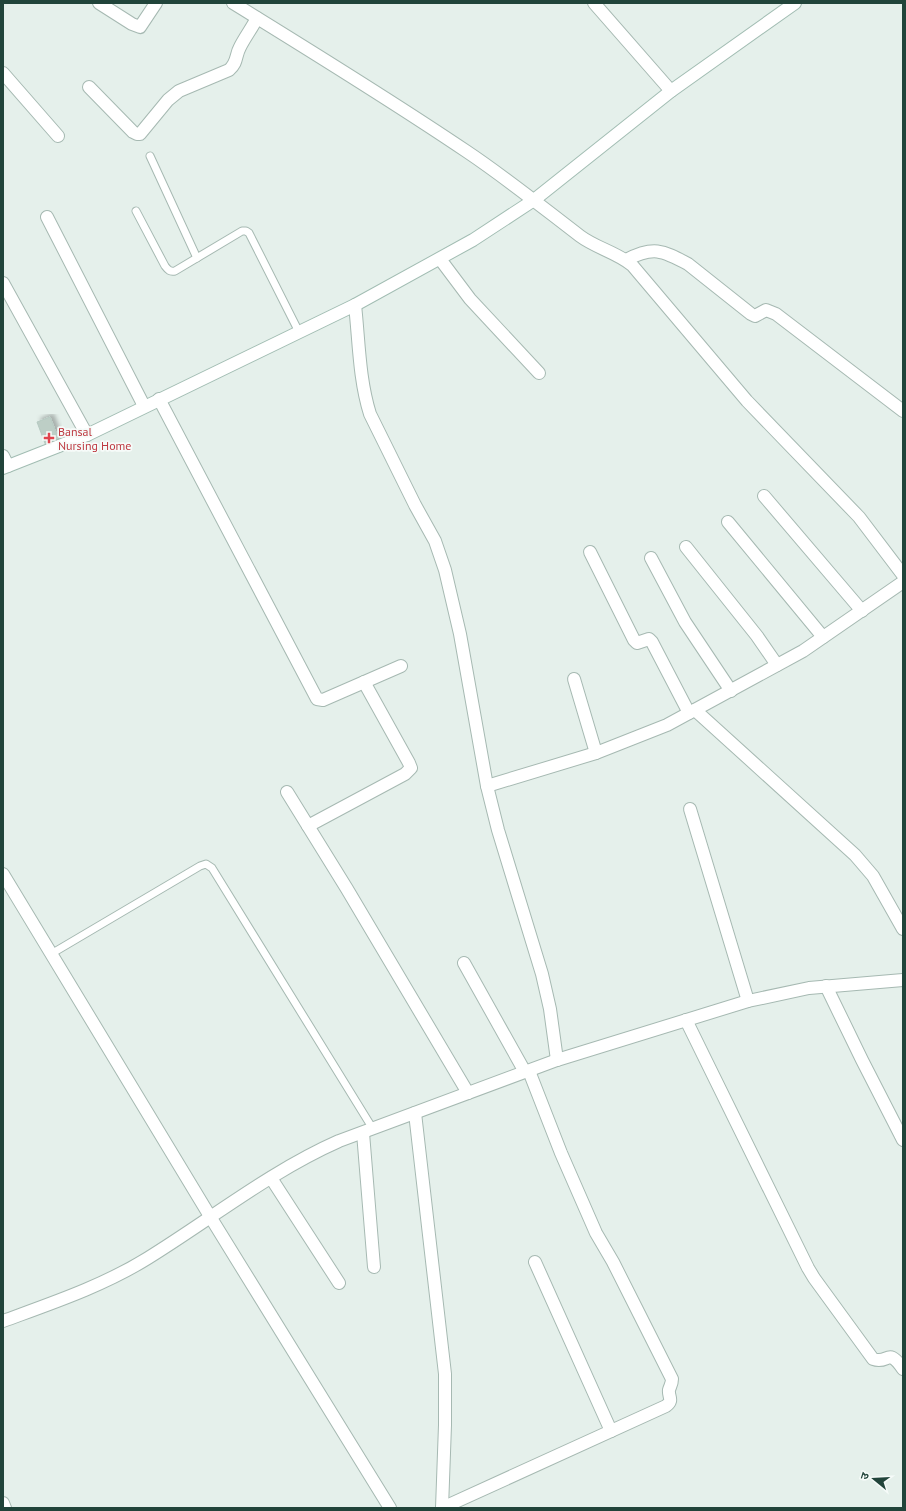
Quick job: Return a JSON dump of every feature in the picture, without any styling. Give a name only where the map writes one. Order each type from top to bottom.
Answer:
[{"type":"street","points":[[99,3],[136,27],[140,27],[156,3]]},
{"type":"street","points":[[233,3],[378,93],[466,151],[534,200],[581,237],[626,260],[640,273],[747,401],[859,517],[903,575]]},
{"type":"street","points":[[594,3],[671,91]]},
{"type":"street","points":[[5,463],[87,435],[356,304],[440,259],[497,225],[534,200],[671,91],[795,3]]},
{"type":"street","points":[[89,87],[132,132],[140,134],[168,100],[179,91],[229,70],[233,66],[239,48],[258,18]]},
{"type":"street","points":[[3,73],[58,136]]},
{"type":"street","points":[[47,217],[144,406]]},
{"type":"street","points":[[626,260],[647,251],[667,253],[688,264],[751,314],[755,316],[766,310],[776,314],[903,412]]},
{"type":"street","points":[[440,259],[470,298],[539,373]]},
{"type":"street","points":[[3,283],[87,435]]},
{"type":"street","points":[[356,304],[363,381],[370,414],[415,505],[435,541],[445,570],[460,634],[487,786],[496,823],[542,974],[550,1009],[557,1060]]},
{"type":"street","points":[[159,399],[317,700],[323,700],[401,666]]},
{"type":"street","points":[[764,496],[862,611]]},
{"type":"street","points":[[728,522],[822,637]]},
{"type":"street","points":[[686,547],[777,665]]},
{"type":"street","points":[[590,552],[634,640],[637,643],[649,639],[651,640],[692,712],[855,855],[873,876],[903,929]]},
{"type":"street","points":[[651,558],[684,622],[731,691]]},
{"type":"street","points":[[487,786],[596,753],[667,725],[803,651],[903,582]]},
{"type":"street","points":[[574,679],[596,753]]},
{"type":"street","points":[[308,826],[405,774],[411,768],[364,682]]},
{"type":"street","points":[[286,792],[347,889],[468,1093]]},
{"type":"street","points":[[690,809],[748,1001]]},
{"type":"street","points":[[3,874],[211,1218],[390,1508]]},
{"type":"street","points":[[415,1113],[445,1374],[442,1508],[670,1403],[671,1398],[669,1390],[672,1384],[672,1379],[613,1262],[596,1233],[527,1071],[464,963]]},
{"type":"street","points":[[3,1321],[70,1296],[120,1274],[147,1259],[271,1178],[314,1152],[415,1113],[557,1060],[748,1001],[809,988],[903,980]]},
{"type":"street","points":[[826,986],[903,1140]]},
{"type":"street","points":[[686,1020],[814,1278],[873,1359],[876,1361],[892,1357],[895,1358],[903,1369]]},
{"type":"street","points":[[368,1131],[374,1267]]},
{"type":"street","points":[[271,1178],[339,1283]]},
{"type":"street","points":[[535,1262],[610,1431]]},
{"type":"street","points":[[3,1502],[5,1508]]},
{"type":"lane","points":[[150,156],[197,258]]},
{"type":"lane","points":[[136,212],[168,270],[171,272],[242,231],[249,233],[298,332]]},
{"type":"lane","points":[[51,954],[200,866],[206,864],[212,868],[368,1131]]},
{"type":"building","points":[[50,417],[59,440],[46,446],[37,422]]},
{"type":"place","name":"Bansal Nursing Home","points":[[49,438]]}]
